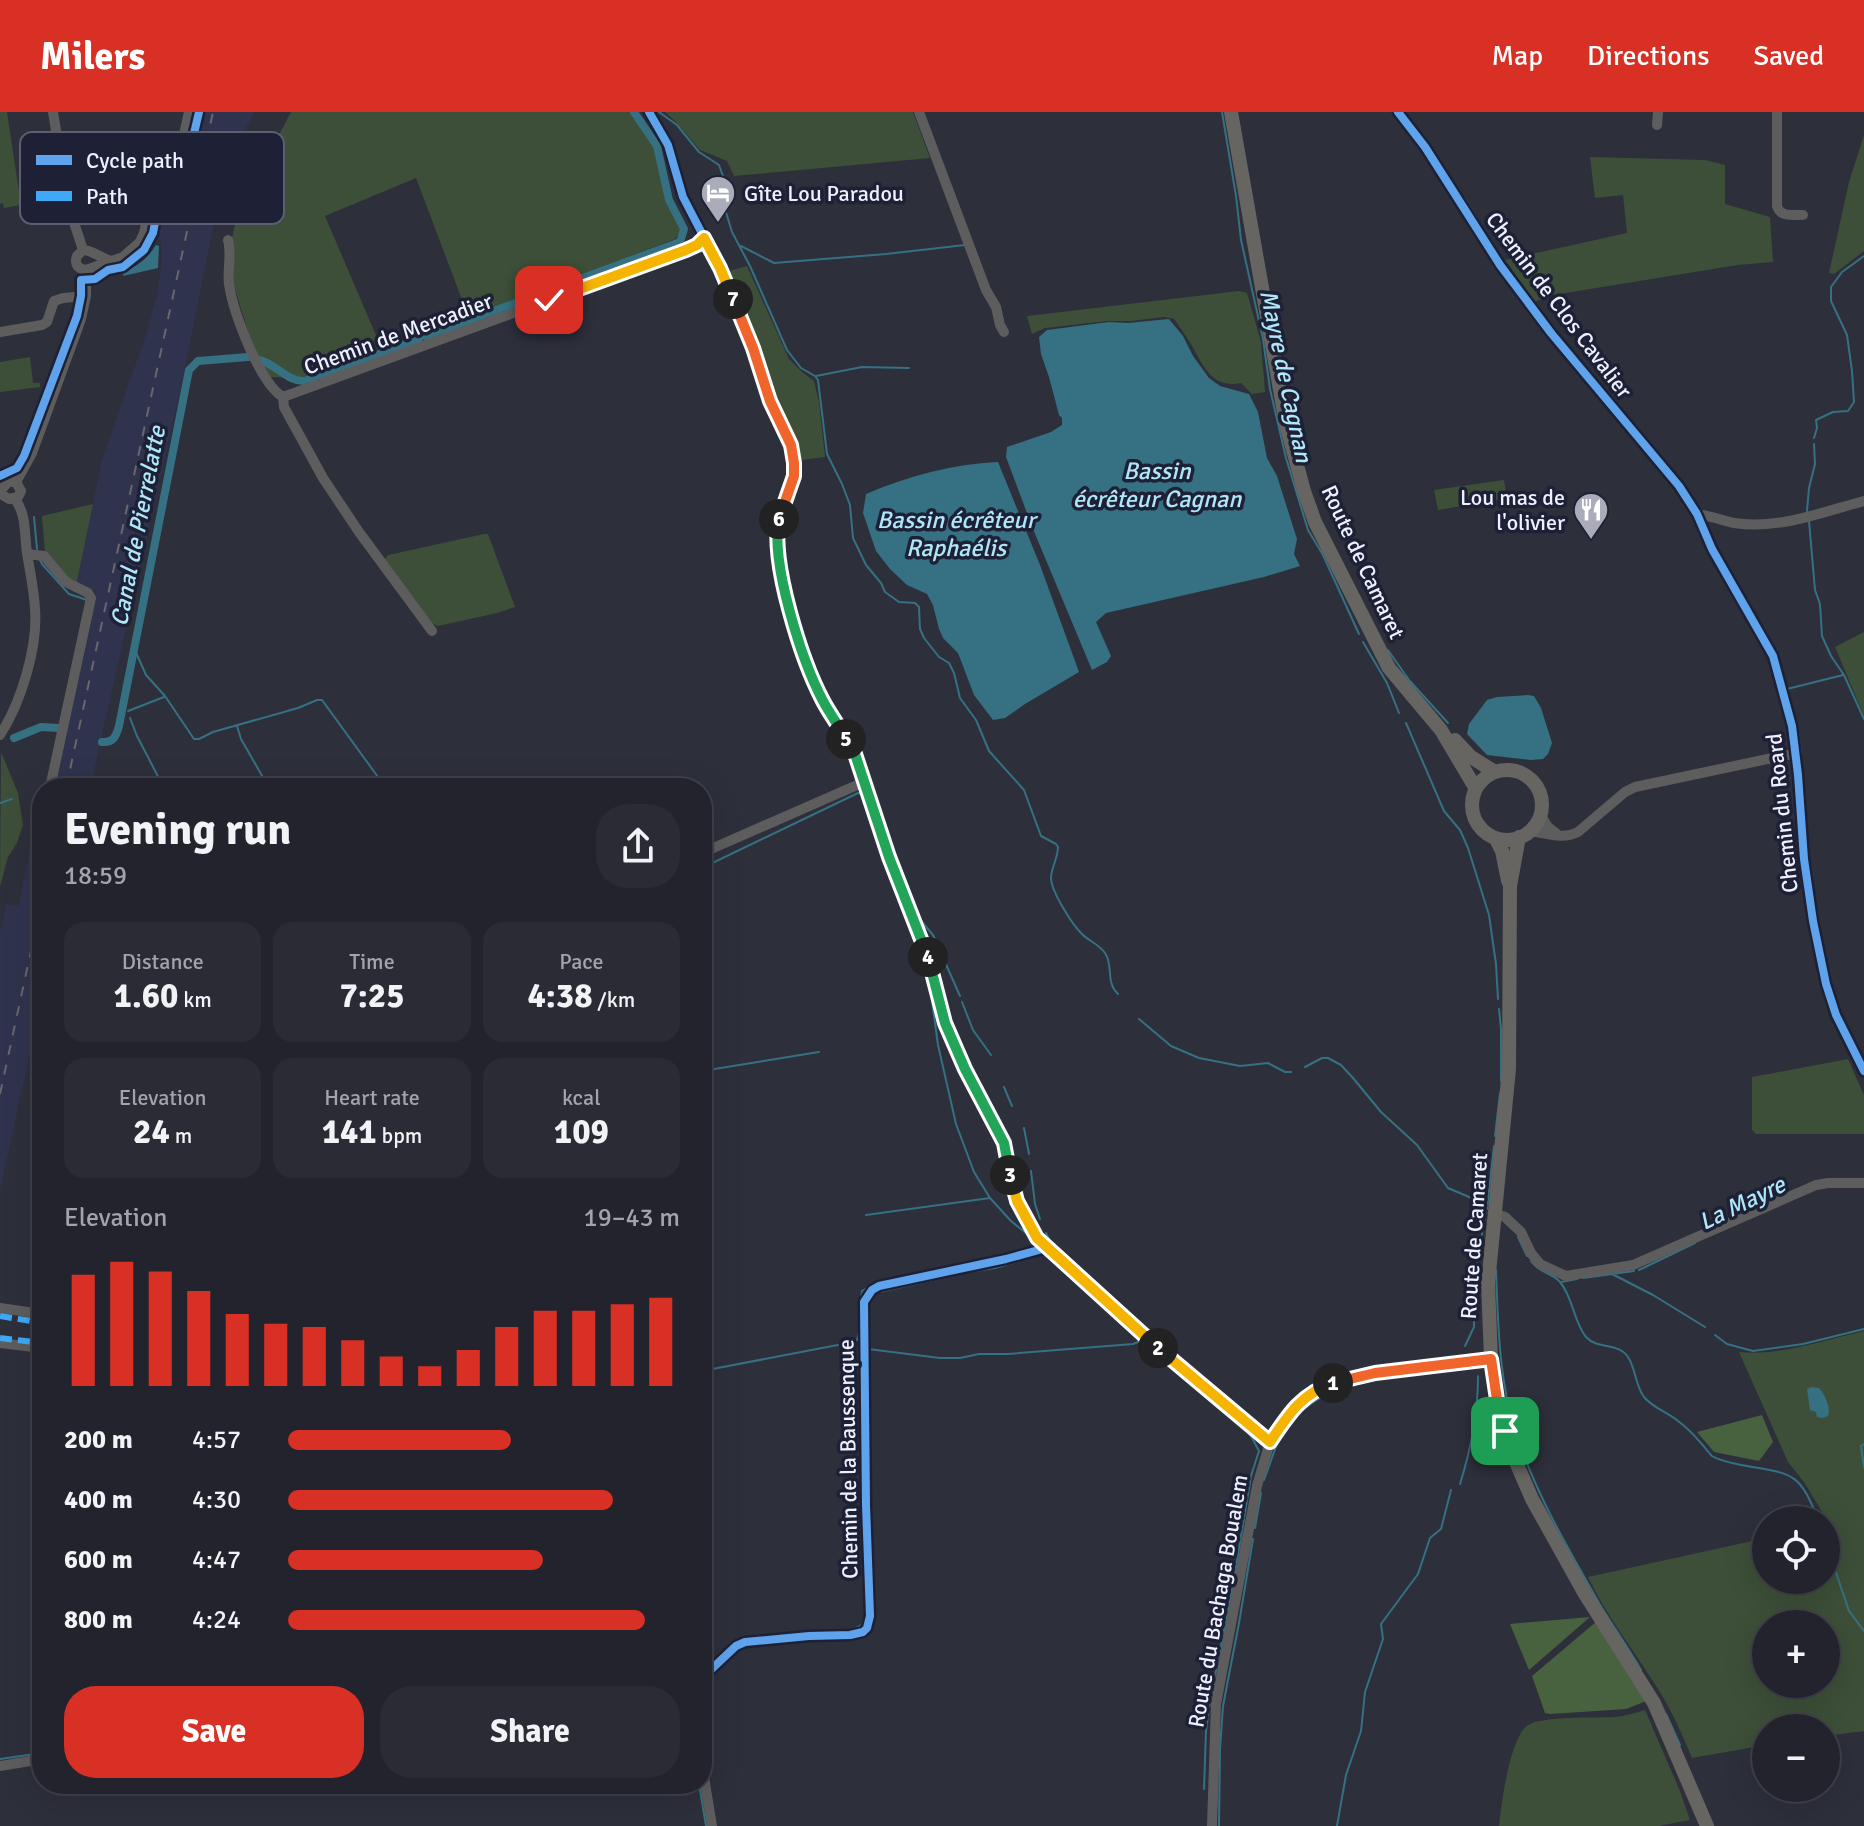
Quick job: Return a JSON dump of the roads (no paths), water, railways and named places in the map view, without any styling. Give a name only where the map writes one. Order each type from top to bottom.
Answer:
[{"type":"main road","name":"Route de Camaret","points":[[1231,112],[1289,437],[1315,522],[1389,668],[1441,730],[1476,789],[1472,808],[1477,823],[1496,839],[1510,886],[1509,1069],[1488,1299],[1491,1359],[1499,1413],[1522,1477],[1554,1541],[1654,1703],[1707,1826]]},
{"type":"main road","name":"Route de Camaret","points":[[1441,730],[1481,765],[1495,772],[1512,772],[1529,778],[1540,793],[1540,814],[1537,823],[1524,834],[1510,886]]},
{"type":"main road","points":[[1476,789],[1495,772]]},
{"type":"main road","points":[[1496,839],[1508,840],[1524,834]]},
{"type":"street","points":[[53,112],[56,132]]},
{"type":"street","points":[[185,132],[189,112]]},
{"type":"street","points":[[649,112],[663,135],[683,197],[729,288],[770,401],[791,445],[794,476],[777,530],[780,571],[796,630],[822,699],[855,754],[889,857],[930,961],[945,1023],[1004,1143],[1012,1187],[1022,1213],[1046,1248],[1155,1346],[1270,1442]]},
{"type":"street","points":[[919,112],[1004,332]]},
{"type":"street","name":"Chemin de Clos Cavalier","points":[[1398,112],[1425,147],[1500,265],[1551,333],[1679,486],[1697,514]]},
{"type":"street","points":[[1657,125],[1658,112]]},
{"type":"street","points":[[1777,112],[1777,206],[1782,214],[1803,215]]},
{"type":"street","points":[[16,482],[28,462],[81,319],[90,269],[96,260],[88,252],[76,224]]},
{"type":"street","points":[[112,261],[88,252],[77,256],[76,263],[80,268],[90,269],[112,261],[123,257],[140,242],[146,224]]},
{"type":"street","name":"Chemin de Mercadier","points":[[228,240],[229,282],[238,319],[268,382],[283,397],[686,250],[704,238]]},
{"type":"street","points":[[0,332],[42,325],[47,322],[54,301],[86,296]]},
{"type":"street","name":"Chemin de Mercadier","points":[[283,397],[284,407],[323,478],[432,631]]},
{"type":"street","points":[[15,499],[9,499],[2,493],[8,482],[16,482]]},
{"type":"street","points":[[15,499],[21,491],[16,482]]},
{"type":"street","points":[[0,735],[18,698],[34,634],[35,604],[24,517],[15,499]]},
{"type":"street","points":[[1697,514],[1736,523],[1778,522],[1803,519],[1864,501]]},
{"type":"street","name":"Chemin du Roard","points":[[1697,514],[1712,549],[1773,656],[1792,726],[1804,859],[1822,963],[1836,1015],[1864,1071]]},
{"type":"street","points":[[27,554],[44,556],[66,582],[88,593],[91,598],[52,778]]},
{"type":"street","points":[[1524,834],[1570,836],[1635,787],[1796,753]]},
{"type":"street","points":[[712,849],[864,782]]},
{"type":"street","points":[[1540,814],[1548,827],[1561,836]]},
{"type":"street","points":[[1493,1223],[1505,1217],[1521,1232],[1540,1264],[1566,1276],[1633,1265],[1816,1185],[1864,1183]]},
{"type":"street","name":"Chemin de la Baussenque","points":[[712,1669],[736,1646],[745,1642],[850,1635],[867,1628],[870,1616],[864,1302],[872,1290],[1046,1248]]},
{"type":"street","points":[[0,1308],[32,1313]]},
{"type":"street","points":[[0,1343],[32,1347]]},
{"type":"street","name":"Route du Bachaga Boualem","points":[[1212,1826],[1216,1704],[1257,1486],[1270,1442],[1298,1403],[1325,1386],[1375,1373],[1491,1359]]},
{"type":"street","points":[[0,1766],[32,1761]]},
{"type":"street","points":[[707,1794],[712,1826]]},
{"type":"water","points":[[156,245],[159,246],[158,268],[123,276],[124,272],[146,258]]},
{"type":"water","name":"Bassin écrêteur Cagnan","points":[[1169,319],[1209,378],[1220,386],[1249,394],[1258,412],[1267,458],[1277,476],[1297,539],[1294,554],[1300,566],[1106,613],[1096,622],[1111,656],[1107,662],[1092,670],[1033,529],[1006,457],[1007,447],[1051,432],[1062,425],[1041,354],[1039,337],[1047,330],[1109,322]]},
{"type":"water","name":"Bassin écrêteur Raphaélis","points":[[998,462],[1079,672],[1005,718],[993,720],[974,695],[958,653],[943,638],[927,594],[907,585],[890,569],[876,551],[863,513],[866,494],[914,476]]},
{"type":"water","points":[[1534,696],[1541,708],[1552,743],[1548,754],[1543,759],[1531,760],[1487,755],[1467,734],[1469,724],[1487,700]]},
{"type":"water","points":[[1819,1388],[1823,1394],[1828,1405],[1828,1416],[1817,1417],[1816,1412],[1810,1410],[1807,1389]]},
{"type":"waterway","name":"Canal de Pierrelatte","points":[[426,336],[680,242],[684,229],[669,200],[657,146],[634,112]]},
{"type":"waterway","points":[[659,112],[677,125],[699,152],[719,165],[728,190],[721,196],[732,232],[787,350],[801,368],[818,380],[827,454],[850,505],[853,538],[866,565],[885,592],[899,602],[915,603],[919,607],[920,629],[924,638],[939,657],[949,663],[960,698],[976,720],[989,751],[1024,790],[1041,836],[1058,847],[1051,874],[1054,891],[1077,929],[1105,953],[1112,984],[1118,994]]},
{"type":"waterway","name":"Mayre de Cagnan","points":[[1222,112],[1241,240],[1286,458],[1308,530],[1323,555],[1359,634]]},
{"type":"waterway","points":[[1464,198],[1476,217]]},
{"type":"waterway","points":[[741,246],[774,263],[965,245]]},
{"type":"waterway","points":[[1814,438],[1816,420],[1833,412],[1848,411],[1854,402],[1847,335],[1831,301],[1831,287],[1842,272],[1864,256]]},
{"type":"waterway","name":"Canal de Pierrelatte","points":[[259,360],[293,379],[305,381],[419,339]]},
{"type":"waterway","name":"Canal de Pierrelatte","points":[[102,742],[114,738],[119,726],[189,370],[198,361],[248,357]]},
{"type":"waterway","points":[[816,376],[862,367],[909,368]]},
{"type":"waterway","points":[[1807,511],[1815,464],[1814,444]]},
{"type":"waterway","points":[[34,517],[37,549]]},
{"type":"waterway","points":[[1809,521],[1822,636],[1864,719]]},
{"type":"waterway","points":[[39,558],[69,594],[87,600]]},
{"type":"waterway","name":"Mayre de Cagnan","points":[[1363,642],[1387,683],[1399,713]]},
{"type":"waterway","points":[[134,648],[146,675],[165,696],[194,739],[322,700],[379,778]]},
{"type":"waterway","points":[[1388,650],[1409,680],[1448,723]]},
{"type":"waterway","points":[[1787,689],[1843,675]]},
{"type":"waterway","points":[[128,711],[164,697]]},
{"type":"waterway","points":[[130,718],[159,778]]},
{"type":"waterway","name":"Mayre de Cagnan","points":[[1406,723],[1444,811],[1460,830],[1468,848],[1489,915],[1498,999]]},
{"type":"waterway","points":[[237,726],[263,778]]},
{"type":"waterway","name":"Canal de Pierrelatte","points":[[14,738],[41,727],[59,728]]},
{"type":"waterway","points":[[1798,732],[1801,753]]},
{"type":"waterway","points":[[848,733],[856,744],[867,774]]},
{"type":"waterway","points":[[712,863],[858,793],[861,794],[908,919]]},
{"type":"waterway","points":[[0,803],[12,799]]},
{"type":"waterway","points":[[917,916],[933,935],[960,996]]},
{"type":"waterway","points":[[910,925],[930,986],[938,1045],[956,1124],[974,1172],[990,1198]]},
{"type":"waterway","points":[[962,1002],[973,1030],[991,1055]]},
{"type":"waterway","name":"Mayre de Cagnan","points":[[1499,1009],[1501,1081]]},
{"type":"waterway","points":[[1139,1019],[1171,1046],[1199,1058],[1240,1066],[1268,1063],[1291,1072]]},
{"type":"waterway","points":[[712,1069],[819,1052]]},
{"type":"waterway","points":[[1305,1067],[1322,1058],[1341,1065],[1381,1112],[1417,1145],[1448,1188],[1469,1197],[1486,1211]]},
{"type":"waterway","points":[[1004,1087],[1012,1106]]},
{"type":"waterway","name":"Mayre de Cagnan","points":[[1495,1136],[1500,1093]]},
{"type":"waterway","points":[[1024,1128],[1029,1154]]},
{"type":"waterway","name":"Mayre de Cagnan","points":[[1487,1209],[1494,1146]]},
{"type":"waterway","points":[[1031,1171],[1040,1219]]},
{"type":"waterway","points":[[866,1215],[990,1198],[1032,1238],[1035,1245],[1032,1247]]},
{"type":"waterway","points":[[1465,1346],[1474,1327],[1475,1273],[1486,1211]]},
{"type":"waterway","points":[[1046,1233],[1053,1247]]},
{"type":"waterway","name":"Mayre de Cagnan","points":[[1518,1237],[1527,1256]]},
{"type":"waterway","name":"La Mayre","points":[[1639,1270],[1695,1243]]},
{"type":"waterway","points":[[969,1272],[1033,1257]]},
{"type":"waterway","name":"Mayre de Cagnan","points":[[1531,1261],[1560,1282],[1586,1337],[1596,1344],[1624,1352],[1648,1401],[1684,1426],[1715,1458],[1791,1477],[1805,1491],[1812,1506]]},
{"type":"waterway","points":[[1496,1270],[1503,1373],[1510,1414],[1524,1456],[1566,1544],[1641,1670]]},
{"type":"waterway","name":"La Mayre","points":[[1583,1278],[1634,1271]]},
{"type":"waterway","points":[[1612,1274],[1705,1327]]},
{"type":"waterway","points":[[879,1292],[951,1276]]},
{"type":"waterway","name":"La Mayre","points":[[1561,1282],[1577,1279]]},
{"type":"waterway","points":[[861,1299],[862,1291],[867,1288]]},
{"type":"waterway","points":[[1715,1335],[1727,1344],[1753,1351],[1803,1344],[1864,1329]]},
{"type":"waterway","points":[[712,1369],[843,1344],[857,1340],[859,1333]]},
{"type":"waterway","points":[[868,1349],[960,1358],[979,1354],[1133,1344],[1143,1340]]},
{"type":"waterway","points":[[1156,1354],[1167,1362]]},
{"type":"waterway","points":[[1460,1484],[1473,1431],[1478,1376]]},
{"type":"waterway","points":[[1347,1386],[1386,1378]]},
{"type":"waterway","points":[[1264,1480],[1278,1441],[1302,1410],[1333,1389]]},
{"type":"waterway","points":[[1234,1579],[1251,1476],[1259,1451],[1251,1436],[1236,1420]]},
{"type":"waterway","points":[[1864,1444],[1861,1446],[1864,1467]]},
{"type":"waterway","points":[[1337,1826],[1346,1775],[1361,1731],[1365,1692],[1383,1639],[1381,1624],[1418,1574],[1430,1538],[1441,1529],[1451,1490]]},
{"type":"waterway","points":[[1255,1528],[1261,1493]]},
{"type":"waterway","points":[[1219,1826],[1223,1706],[1253,1539]]},
{"type":"waterway","name":"Mayre de Cagnan","points":[[1840,1584],[1849,1611],[1864,1631]]},
{"type":"waterway","points":[[1204,1789],[1210,1701],[1233,1585]]},
{"type":"waterway","points":[[854,1629],[862,1625],[866,1613]]},
{"type":"waterway","points":[[1666,1714],[1680,1745]]},
{"type":"waterway","points":[[0,1759],[32,1754]]},
{"type":"waterway","points":[[701,1794],[706,1826]]},
{"type":"railway","points":[[209,132],[213,112]]},
{"type":"railway","points":[[68,778],[189,224]]},
{"type":"railway","points":[[0,1094],[32,946]]},
{"type":"place","name":"Gîte Lou Paradou","points":[[718,224]]},
{"type":"place","name":"Lou mas de l'olivier","points":[[1591,541]]}]
